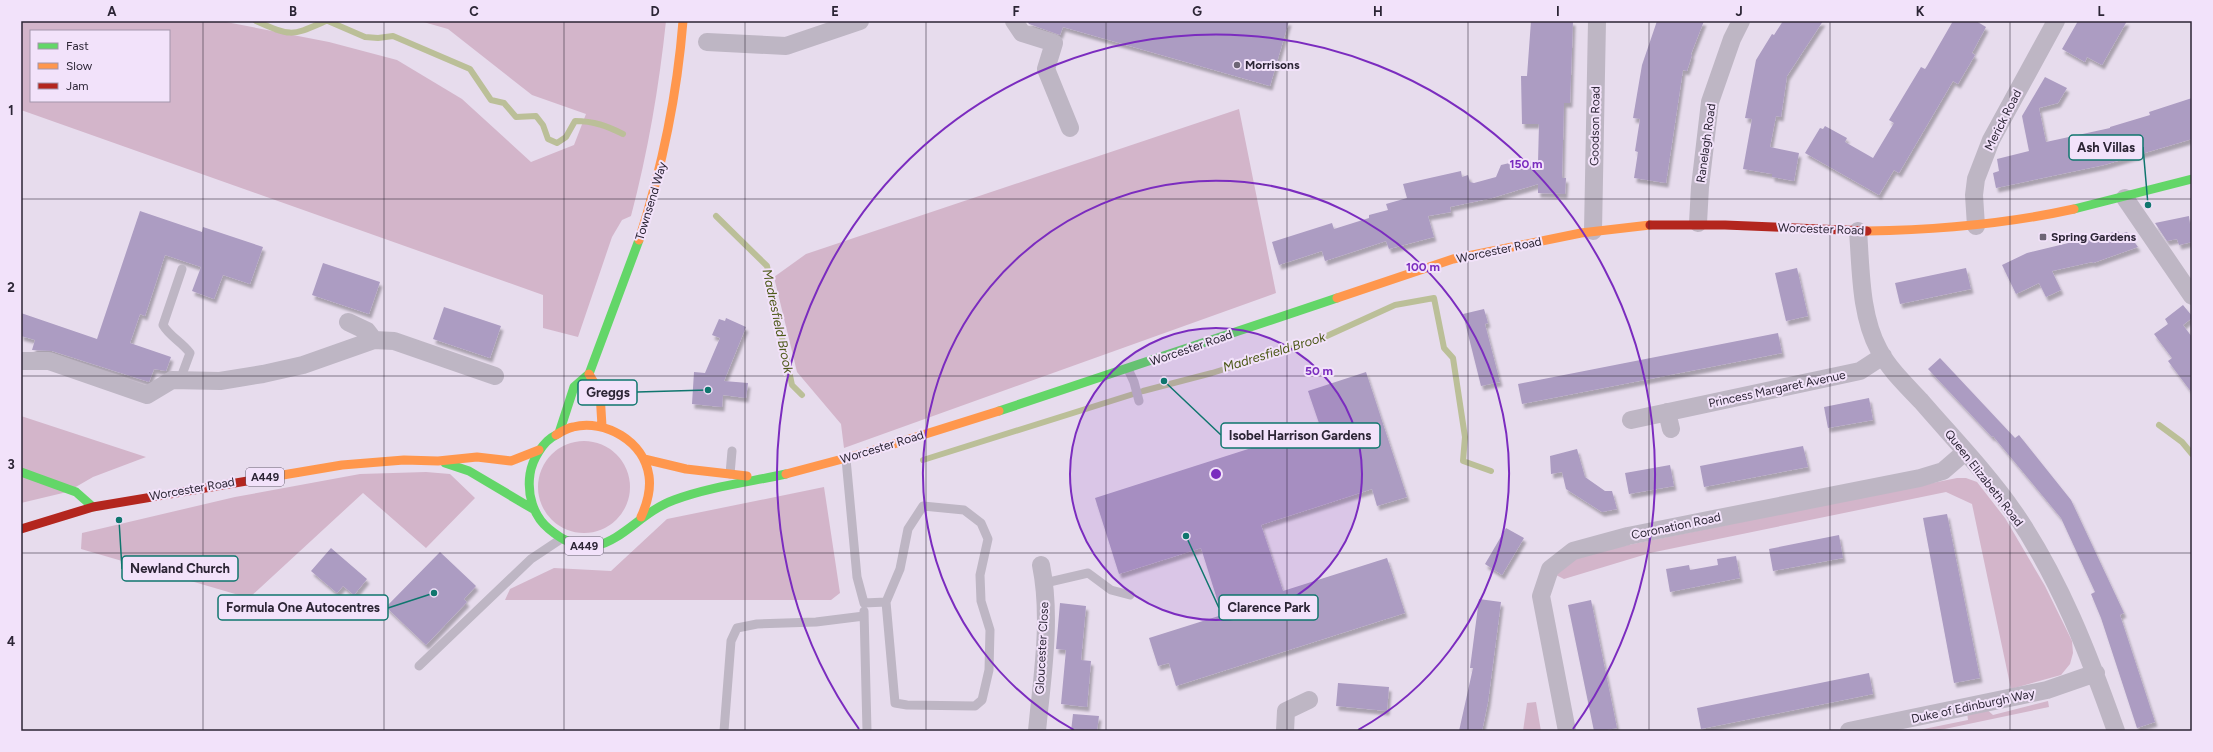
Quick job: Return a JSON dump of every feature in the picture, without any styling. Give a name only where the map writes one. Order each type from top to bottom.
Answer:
[{"type":"main road","name":"Townsend Way","points":[[589,374],[646,223],[665,154],[670,129],[683,21]]},
{"type":"main road","name":"Worcester Road","points":[[761,478],[799,471],[846,458],[1128,369],[1444,261],[1593,231],[1698,223],[1858,231],[1921,230],[1976,226],[2051,215],[2125,198],[2192,179]]},
{"type":"main road","points":[[559,433],[574,387],[589,374],[600,393],[602,426]]},
{"type":"main road","name":"A449","points":[[641,517],[648,499],[650,483],[644,459],[636,447],[614,430],[591,424],[570,427],[552,437],[539,450],[530,470],[528,485],[533,508],[544,526],[561,539],[584,546],[605,544],[625,534],[641,517],[674,499],[761,478]]},
{"type":"main road","name":"A449","points":[[438,461],[477,457],[511,460],[539,450]]},
{"type":"main road","name":"A449","points":[[644,459],[686,469],[761,478]]},
{"type":"main road","name":"Worcester Road","points":[[21,529],[33,524],[93,507],[342,464],[404,460],[438,461]]},
{"type":"main road","name":"A449","points":[[438,461],[468,471],[533,508]]},
{"type":"main road","points":[[21,472],[76,492],[93,507]]},
{"type":"street","points":[[708,42],[786,46],[860,21]]},
{"type":"street","points":[[1014,21],[1022,33],[1054,43],[1046,69],[1070,128]]},
{"type":"street","name":"Goodson Road","points":[[1593,231],[1597,21]]},
{"type":"street","name":"Ranelagh Road","points":[[1698,223],[1700,187],[1710,102],[1732,38],[1741,21]]},
{"type":"street","name":"Merick Road","points":[[1976,226],[1974,195],[1976,179],[1991,140],[2056,21]]},
{"type":"street","points":[[2125,198],[2192,296]]},
{"type":"street","name":"Queen Elizabeth Road","points":[[1858,231],[1866,314],[1879,349],[1904,383],[1965,452],[2014,512],[2055,580],[2096,673],[2116,731]]},
{"type":"street","points":[[348,322],[367,331],[374,340]]},
{"type":"street","points":[[21,360],[49,361],[147,395],[172,380],[220,381],[263,374],[303,365],[374,340],[394,341],[495,376]]},
{"type":"street","name":"Princess Margaret Avenue","points":[[1631,420],[1669,420],[1860,371],[1883,356]]},
{"type":"street","name":"Coronation Road","points":[[1567,731],[1541,596],[1550,569],[1573,551],[1628,536],[1920,478],[1943,471],[1965,452]]},
{"type":"street","name":"Gloucester Close","points":[[1037,731],[1046,626],[1045,583],[1041,565]]},
{"type":"street","name":"Duke of Edinburgh Way","points":[[1849,731],[2047,690],[2096,673]]},
{"type":"street","points":[[1285,731],[1286,711],[1309,700]]},
{"type":"lane","points":[[180,380],[190,352],[181,342],[169,335],[162,325],[182,269]]},
{"type":"lane","points":[[1128,369],[1134,382],[1139,401]]},
{"type":"lane","points":[[730,474],[732,451]]},
{"type":"lane","points":[[846,458],[857,577],[864,603],[867,731]]},
{"type":"lane","points":[[923,506],[964,510],[981,523],[988,539],[980,575],[981,601],[990,630],[989,670],[982,700],[975,706],[907,705],[895,703],[886,602],[900,569],[908,529],[923,506]]},
{"type":"lane","points":[[419,666],[531,559],[561,539]]},
{"type":"lane","points":[[1045,583],[1088,573],[1111,590],[1130,595]]},
{"type":"lane","points":[[864,603],[886,602]]},
{"type":"lane","points":[[724,731],[731,641],[737,628],[757,624],[816,622],[864,616]]},
{"type":"shaded area","points":[[21,21],[221,21],[329,42],[397,60],[462,99],[531,162],[574,145],[586,114],[532,95],[448,29],[420,21],[666,21],[652,119],[643,168],[631,216],[622,220],[612,237],[578,337],[543,328],[543,295],[21,110]]},
{"type":"shaded area","points":[[1239,109],[1276,293],[844,448],[841,424],[797,372],[774,277],[806,254]]},
{"type":"shaded area","points":[[21,416],[146,457],[93,477],[67,492],[21,503]]},
{"type":"shaded area","points":[[584,441],[601,445],[616,455],[626,470],[630,487],[626,504],[616,519],[601,529],[584,533],[567,529],[552,519],[542,504],[538,487],[542,470],[552,455],[567,445]]},
{"type":"shaded area","points":[[426,472],[450,474],[475,498],[426,548],[363,493],[249,598],[81,549],[82,533],[235,497],[360,474]]},
{"type":"shaded area","points":[[1957,478],[1966,478],[1977,482],[2005,518],[2045,586],[2072,641],[2073,653],[2070,664],[2061,675],[2011,689],[1972,504],[1946,492],[1650,553],[1564,579],[1556,575],[1579,555]]},
{"type":"shaded area","points":[[824,487],[840,593],[831,600],[505,600],[510,589],[554,568],[611,571],[667,519]]},
{"type":"shaded area","points":[[2048,701],[2049,707],[1935,731],[1914,731],[1968,720],[1967,712],[1985,708],[1993,715]]},
{"type":"shaded area","points":[[1536,702],[1541,731],[1523,731],[1527,703]]},
{"type":"building","name":"Morrisons","points":[[1027,21],[1289,21],[1270,86],[1063,27],[1060,35],[1029,24]]},
{"type":"building","points":[[1531,21],[1573,21],[1570,103],[1564,103],[1562,178],[1566,178],[1565,194],[1538,193],[1538,184],[1492,198],[1450,207],[1451,212],[1428,216],[1434,237],[1389,249],[1386,241],[1325,261],[1322,251],[1279,265],[1272,242],[1332,223],[1334,229],[1369,218],[1369,215],[1388,210],[1386,204],[1407,198],[1403,184],[1461,171],[1462,177],[1468,175],[1470,182],[1474,183],[1496,177],[1501,165],[1518,161],[1538,162],[1539,124],[1522,124],[1521,76],[1527,76]]},
{"type":"building","points":[[1657,21],[1704,21],[1691,54],[1692,55],[1687,71],[1683,70],[1666,183],[1634,178],[1638,152],[1635,151],[1640,119],[1633,118],[1642,65]]},
{"type":"building","points":[[1783,21],[1823,21],[1787,76],[1781,117],[1776,116],[1770,147],[1799,153],[1794,181],[1772,177],[1772,174],[1743,169],[1752,119],[1745,118],[1756,60],[1772,34],[1774,35]]},
{"type":"building","points":[[1953,21],[1976,21],[1986,27],[1972,53],[1975,55],[1958,84],[1953,81],[1899,173],[1894,170],[1879,195],[1805,153],[1820,128],[1823,129],[1825,126],[1847,138],[1845,142],[1873,158],[1894,123],[1889,120],[1921,67],[1925,69],[1927,66]]},
{"type":"building","points":[[2078,21],[2127,21],[2102,65],[2087,57],[2085,62],[2062,49]]},
{"type":"building","points":[[2045,77],[2067,88],[2058,103],[2039,108],[2046,142],[2110,128],[2150,115],[2149,112],[2192,98],[2192,139],[2104,165],[1996,188],[1993,173],[1999,171],[1997,159],[2029,151],[2022,116]]},
{"type":"building","points":[[140,211],[202,232],[203,227],[263,247],[250,284],[223,275],[214,299],[192,291],[201,267],[165,255],[145,316],[140,314],[130,343],[171,357],[166,371],[154,369],[149,382],[52,351],[32,350],[35,340],[21,336],[21,313],[97,339]]},
{"type":"building","points":[[2189,216],[2192,242],[2179,245],[2177,239],[2167,241],[2155,223]]},
{"type":"building","points":[[2118,231],[2120,234],[2127,232],[2138,247],[2093,263],[2052,271],[2061,290],[2046,297],[2039,283],[2016,294],[2002,265],[2027,253]]},
{"type":"building","points":[[323,263],[380,282],[369,314],[312,295]]},
{"type":"building","points":[[1797,268],[1808,316],[1786,321],[1775,273]]},
{"type":"building","points":[[1966,268],[1971,289],[1900,304],[1895,283]]},
{"type":"building","points":[[2183,305],[2192,316],[2192,318],[2183,325],[2192,337],[2192,393],[2168,361],[2172,358],[2154,334],[2168,324],[2165,319]]},
{"type":"building","points":[[444,307],[501,326],[490,358],[433,339]]},
{"type":"building","points":[[1484,309],[1488,323],[1485,324],[1500,382],[1481,386],[1463,314]]},
{"type":"building","points":[[726,318],[746,327],[724,381],[748,383],[746,398],[723,395],[722,407],[692,404],[694,372],[705,373],[720,338],[712,335],[719,319],[725,321]]},
{"type":"building","points":[[1778,333],[1782,353],[1522,404],[1518,384]]},
{"type":"building","points":[[1940,358],[2015,438],[2019,435],[2071,500],[2124,613],[2120,615],[2155,722],[2137,728],[2101,618],[2091,594],[2095,592],[2061,518],[1993,436],[1992,437],[1928,369]]},
{"type":"building","points":[[1366,372],[1407,497],[1377,506],[1372,489],[1261,525],[1283,591],[1387,558],[1405,613],[1176,686],[1169,663],[1158,666],[1149,638],[1222,615],[1201,548],[1119,574],[1095,498],[1320,426],[1308,391]]},
{"type":"building","points":[[1869,398],[1873,420],[1828,428],[1824,407]]},
{"type":"building","points":[[1803,446],[1808,467],[1704,487],[1700,466]]},
{"type":"building","points":[[1577,449],[1585,477],[1605,491],[1612,491],[1617,509],[1602,512],[1566,489],[1562,472],[1551,474],[1550,456]]},
{"type":"building","points":[[1670,465],[1674,486],[1629,494],[1625,473]]},
{"type":"building","points":[[1947,514],[1980,678],[1954,683],[1923,518]]},
{"type":"building","points":[[1506,528],[1524,538],[1502,575],[1485,564]]},
{"type":"building","points":[[1839,535],[1843,558],[1773,571],[1769,549]]},
{"type":"building","points":[[331,548],[367,579],[354,595],[343,586],[337,593],[311,571]]},
{"type":"building","points":[[440,552],[476,586],[464,599],[467,602],[426,645],[386,607]]},
{"type":"building","points":[[1736,556],[1740,578],[1670,592],[1666,569],[1689,565],[1690,570],[1718,565],[1717,559]]},
{"type":"building","points":[[1479,599],[1501,602],[1488,702],[1482,731],[1459,731],[1473,668],[1470,668]]},
{"type":"building","points":[[1591,600],[1617,728],[1601,731],[1594,731],[1568,605]]},
{"type":"building","points":[[1060,603],[1086,606],[1081,660],[1091,661],[1087,707],[1061,704],[1066,650],[1056,649]]},
{"type":"building","points":[[1869,673],[1873,694],[1701,729],[1697,708]]},
{"type":"building","points":[[1338,683],[1389,687],[1387,711],[1336,706]]},
{"type":"building","points":[[1073,714],[1099,716],[1097,731],[1071,731]]},
{"type":"waterway","name":"Madresfield Brook","points":[[256,21],[277,30],[291,33],[305,30],[326,21]]},
{"type":"waterway","name":"Madresfield Brook","points":[[328,21],[365,37],[378,38],[393,36],[470,69],[491,100],[504,103],[516,117],[536,116],[543,125],[548,139],[557,143],[566,137],[575,121],[600,124],[623,134]]},
{"type":"waterway","name":"Madresfield Brook","points":[[716,216],[767,266],[792,385],[802,395]]},
{"type":"waterway","name":"Madresfield Brook","points":[[923,460],[1143,391],[1212,373],[1318,340],[1395,305],[1434,298],[1444,348],[1453,358],[1465,437],[1463,461],[1491,471]]},
{"type":"waterway","points":[[2159,425],[2182,442],[2192,454]]},
{"type":"traffic: fast","points":[[2074,209],[2192,179]]},
{"type":"traffic: fast","points":[[559,433],[574,387],[589,374],[639,240]]},
{"type":"traffic: fast","points":[[999,411],[1337,298]]},
{"type":"traffic: fast","points":[[556,435],[543,446],[533,463],[529,482],[530,497],[535,511],[543,524],[568,542],[585,546],[600,545],[628,529],[657,508],[687,495],[786,474]]},
{"type":"traffic: fast","points":[[445,463],[469,471],[533,509]]},
{"type":"traffic: fast","points":[[21,472],[76,492],[93,507]]},
{"type":"traffic: slow","points":[[639,240],[655,186],[673,105],[683,21]]},
{"type":"traffic: slow","points":[[1867,231],[1945,228],[2023,219],[2074,209]]},
{"type":"traffic: slow","points":[[1337,298],[1453,259],[1581,233],[1650,225]]},
{"type":"traffic: slow","points":[[589,374],[600,393],[602,426]]},
{"type":"traffic: slow","points":[[786,474],[865,453],[999,411]]},
{"type":"traffic: slow","points":[[556,435],[573,427],[585,425],[598,426],[621,435],[631,443],[640,452],[646,464],[649,476],[648,497],[641,517]]},
{"type":"traffic: slow","points":[[265,478],[342,465],[404,460],[438,461],[477,457],[511,461],[539,450]]},
{"type":"traffic: slow","points":[[644,459],[686,469],[747,476]]},
{"type":"traffic: jam","points":[[1650,225],[1725,225],[1867,231]]},
{"type":"traffic: jam","points":[[21,529],[93,507],[265,478]]},
{"type":"place","name":"Morrisons","points":[[1237,65]]},
{"type":"place","name":"Ash Villas","points":[[2148,205]]},
{"type":"place","name":"Spring Gardens","points":[[2043,237]]},
{"type":"place","name":"Isobel Harrison Gardens","points":[[1164,381]]},
{"type":"place","name":"Greggs","points":[[708,390]]},
{"type":"place","name":"Newland Church","points":[[119,520]]},
{"type":"place","name":"Clarence Park","points":[[1186,536]]},
{"type":"place","name":"Formula One Autocentres","points":[[434,593]]}]
